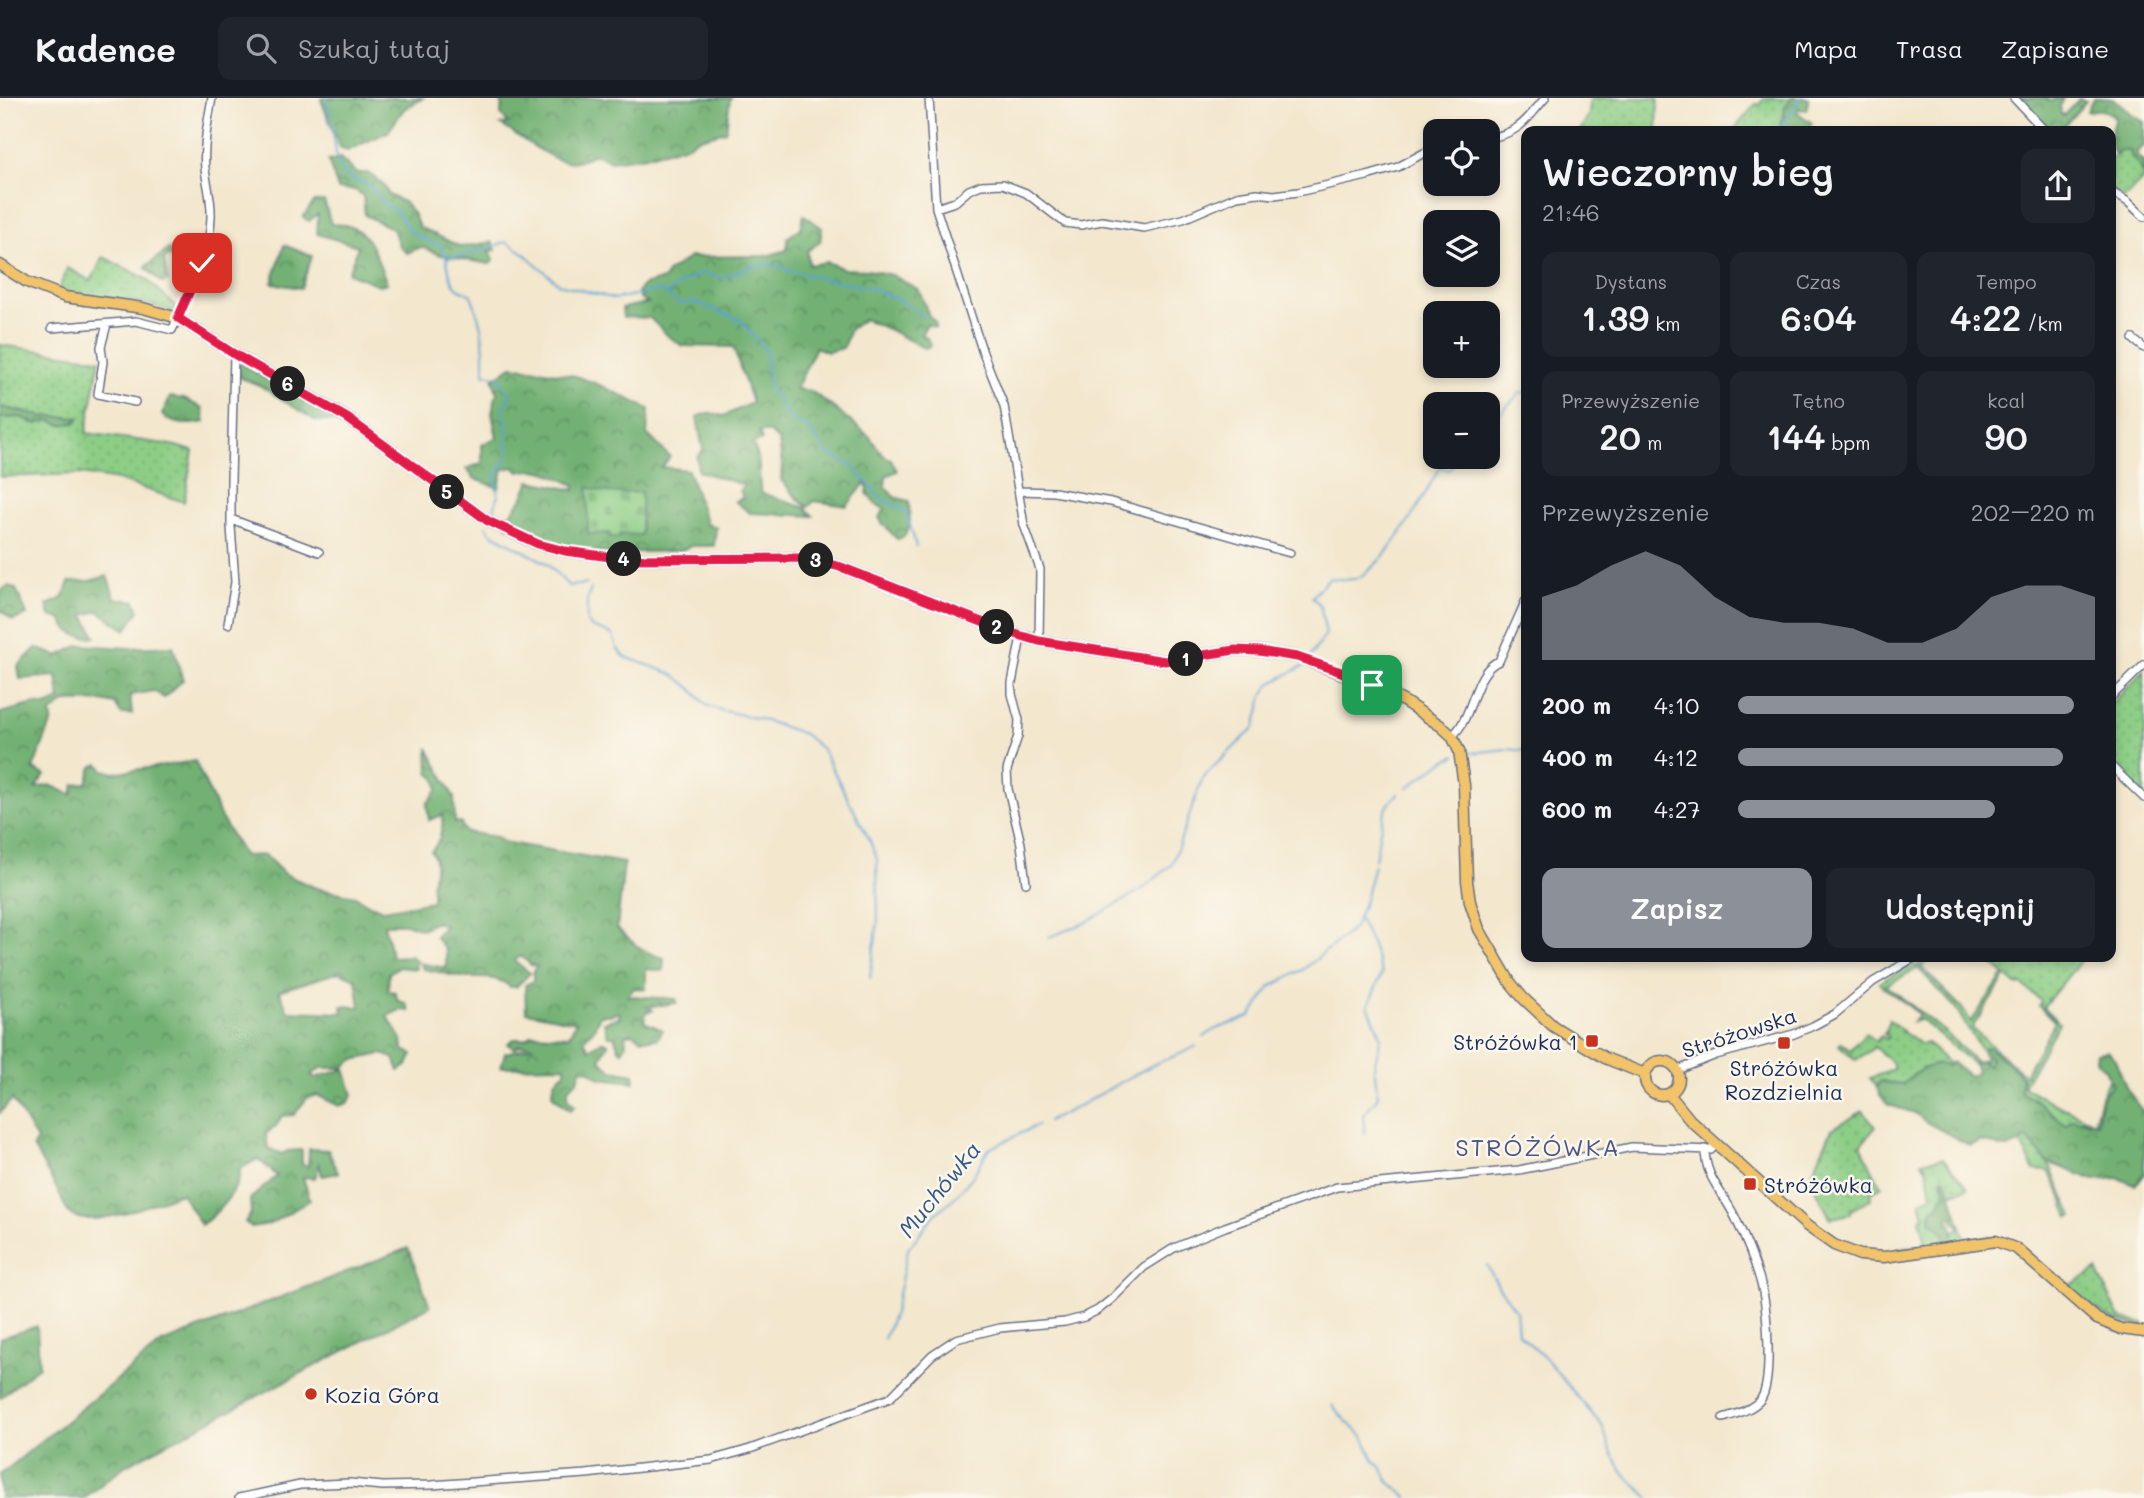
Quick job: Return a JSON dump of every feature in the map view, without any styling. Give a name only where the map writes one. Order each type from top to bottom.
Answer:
[{"type":"main road","points":[[0,265],[27,282],[65,297],[143,308],[178,318],[234,354],[347,418],[488,521],[538,544],[565,551],[626,559],[814,559],[1021,637],[1165,661],[1235,650],[1270,652],[1341,672],[1405,702],[1452,736],[1460,755],[1470,902],[1479,929],[1499,965],[1522,999],[1553,1026],[1605,1058],[1645,1074]]},
{"type":"main road","points":[[1660,1061],[1673,1065],[1678,1070],[1678,1084],[1669,1094],[1657,1095],[1647,1087],[1645,1074],[1648,1068],[1660,1061]]},
{"type":"main road","points":[[1669,1094],[1690,1121],[1807,1226],[1834,1245],[1860,1255],[1884,1257],[2000,1241],[2017,1249],[2098,1319],[2121,1329],[2144,1332]]},
{"type":"street","points":[[52,328],[137,321],[172,330],[199,271],[209,231],[211,218],[205,166],[212,98]]},
{"type":"street","points":[[929,98],[936,208],[983,353],[1004,406],[1024,525],[1040,569],[1039,641]]},
{"type":"street","points":[[1500,136],[1516,130],[1545,98]]},
{"type":"street","points":[[2014,98],[2040,126]]},
{"type":"street","points":[[936,208],[955,202],[981,185],[1003,184],[1026,193],[1065,223],[1081,225],[1102,221],[1144,229],[1183,219],[1237,196],[1298,192],[1367,176],[1413,161],[1423,155]]},
{"type":"street","points":[[2116,195],[2144,217]]},
{"type":"street","points":[[107,324],[101,347],[103,362],[98,394],[135,402]]},
{"type":"street","points":[[2133,338],[2144,348]]},
{"type":"street","points":[[228,624],[235,582],[232,519],[234,354]]},
{"type":"street","points":[[1019,492],[1054,492],[1111,502],[1290,553]]},
{"type":"street","points":[[232,519],[319,552]]},
{"type":"street","points":[[1452,736],[1469,710],[1485,671],[1491,664],[1499,661],[1521,611]]},
{"type":"street","points":[[1021,637],[1012,683],[1019,720],[1018,736],[1007,770],[1008,789],[1021,844],[1026,883]]},
{"type":"street","points":[[2116,692],[2144,666]]},
{"type":"street","points":[[2116,771],[2144,798]]},
{"type":"street","name":"Stróżowska","points":[[1678,1070],[1736,1048],[1785,1037],[1813,1026],[1835,1014],[1872,982],[1906,962]]},
{"type":"street","points":[[239,1498],[300,1485],[431,1485],[586,1474],[711,1460],[750,1449],[890,1398],[932,1355],[956,1339],[1000,1328],[1065,1322],[1084,1317],[1105,1304],[1144,1267],[1174,1248],[1337,1188],[1518,1170],[1632,1147],[1711,1150],[1716,1144]]},
{"type":"street","points":[[1705,1149],[1707,1171],[1735,1218],[1762,1290],[1766,1311],[1767,1370],[1763,1395],[1754,1405],[1723,1418]]},
{"type":"green space","points":[[423,98],[404,109],[388,132],[347,151],[340,147],[321,100]]},
{"type":"green space","points":[[502,98],[732,98],[726,131],[646,156],[611,161],[595,154],[571,162],[549,155],[501,125],[508,123],[501,115]]},
{"type":"green space","points":[[1590,98],[1658,98],[1657,126],[1583,126],[1589,114]]},
{"type":"green space","points":[[1764,98],[1793,98],[1787,105],[1780,126],[1737,126],[1756,104],[1759,105]]},
{"type":"green space","points":[[1793,98],[1809,98],[1806,110],[1798,109],[1797,112],[1812,123],[1810,126],[1781,126],[1780,121],[1785,117],[1784,111]]},
{"type":"green space","points":[[2015,98],[2046,98],[2049,101],[2063,98],[2060,106],[2061,114],[2064,115],[2079,99],[2086,101],[2064,126],[2042,126]]},
{"type":"green space","points":[[2093,98],[2106,98],[2114,100],[2144,122],[2144,146],[2137,152],[2137,156],[2144,163],[2144,178],[2138,164],[2131,157],[2131,152],[2122,150],[2116,153],[2116,126],[2112,126],[2115,118],[2104,110],[2087,111]]},
{"type":"green space","points":[[2122,150],[2131,152],[2131,157],[2138,164],[2144,178],[2124,199],[2116,193],[2116,155]]},
{"type":"green space","points":[[340,158],[356,173],[368,173],[383,184],[389,195],[404,202],[419,227],[461,247],[492,242],[496,250],[489,251],[494,261],[489,264],[441,255],[421,247],[407,253],[399,246],[393,229],[365,215],[363,196],[355,190],[338,189],[328,161]]},
{"type":"green space","points":[[324,201],[331,224],[355,228],[369,241],[387,283],[379,285],[348,273],[358,246],[317,234],[318,214],[309,221],[303,217],[314,202]]},
{"type":"green space","points":[[804,215],[822,228],[820,242],[807,251],[809,265],[827,262],[844,269],[892,275],[919,290],[929,316],[936,323],[935,327],[927,324],[921,335],[927,338],[931,346],[924,348],[864,319],[850,329],[843,348],[827,352],[816,347],[796,389],[811,391],[830,405],[869,436],[884,456],[891,459],[897,471],[886,476],[885,487],[894,497],[909,501],[910,525],[904,537],[897,539],[882,523],[879,517],[885,509],[875,504],[867,493],[865,483],[847,506],[814,501],[808,507],[796,498],[781,480],[779,441],[769,432],[759,432],[762,440],[752,444],[759,461],[761,493],[806,508],[813,516],[750,513],[735,501],[743,498],[740,490],[744,485],[698,471],[697,457],[703,450],[697,417],[708,413],[724,416],[752,403],[733,347],[683,346],[669,337],[650,318],[623,317],[622,308],[648,303],[640,299],[638,292],[643,285],[665,279],[667,273],[690,257],[766,256],[787,250],[787,238],[801,228]]},
{"type":"green space","points":[[284,245],[312,256],[301,288],[272,283]]},
{"type":"green space","points":[[169,249],[186,259],[196,270],[191,272],[175,263],[170,255],[164,260],[168,281],[162,283],[145,267]]},
{"type":"green space","points":[[103,257],[145,278],[178,308],[176,312],[145,303],[58,292],[67,268],[91,281]]},
{"type":"green space","points":[[0,345],[100,359],[86,433],[172,445],[193,451],[184,502],[118,480],[81,474],[0,477],[0,418],[21,417],[37,424],[50,420],[62,425],[79,418],[42,416],[0,407]]},
{"type":"green space","points":[[234,360],[335,417],[336,422],[316,421],[259,385],[234,375]]},
{"type":"green space","points":[[512,366],[576,376],[649,409],[647,434],[670,457],[662,467],[688,470],[707,525],[716,527],[714,546],[690,546],[681,551],[606,553],[532,540],[507,525],[509,516],[522,499],[530,481],[575,490],[575,485],[547,473],[534,470],[519,472],[514,467],[503,469],[499,488],[475,479],[466,469],[482,463],[482,445],[497,438],[492,413],[497,393],[493,379]]},
{"type":"green space","points":[[170,397],[184,399],[202,408],[205,422],[182,424],[167,419],[162,415]]},
{"type":"green space","points":[[0,407],[42,416],[79,418],[77,422],[62,425],[50,420],[37,424],[21,417],[0,418]]},
{"type":"green space","points":[[588,487],[607,492],[641,492],[641,535],[620,534],[619,538],[610,537],[609,533],[588,534]]},
{"type":"green space","points":[[107,576],[115,598],[135,601],[139,611],[126,630],[98,611],[84,615],[96,637],[85,637],[67,629],[61,619],[50,616],[47,605],[63,598],[69,582],[89,581]]},
{"type":"green space","points":[[8,586],[16,589],[27,615],[13,620],[0,610],[0,591]]},
{"type":"green space","points":[[80,645],[130,648],[173,646],[183,680],[164,698],[154,691],[130,695],[132,714],[121,714],[115,704],[101,701],[65,702],[51,713],[52,721],[33,769],[45,775],[35,788],[50,785],[72,795],[74,785],[87,783],[92,767],[99,764],[104,770],[114,773],[195,761],[221,818],[244,856],[265,855],[284,874],[316,888],[355,896],[384,910],[432,901],[435,863],[431,851],[439,839],[442,815],[429,820],[427,804],[438,789],[436,779],[429,773],[428,748],[454,797],[455,822],[461,823],[465,832],[497,837],[503,842],[624,863],[617,928],[639,947],[664,958],[663,971],[646,969],[646,989],[634,988],[628,996],[676,999],[677,1003],[647,1007],[653,1011],[646,1012],[644,1022],[663,1030],[657,1039],[642,1039],[632,1033],[625,1035],[626,1045],[622,1051],[619,1049],[614,1036],[608,1036],[604,1022],[620,1017],[619,1012],[600,1015],[594,1029],[584,1040],[589,1049],[602,1041],[608,1044],[600,1060],[612,1070],[634,1074],[635,1082],[600,1078],[587,1069],[581,1070],[578,1080],[568,1089],[568,1099],[575,1106],[570,1110],[552,1095],[555,1081],[565,1072],[565,1066],[501,1067],[505,1053],[533,1046],[520,1045],[514,1048],[508,1044],[514,1039],[525,1039],[533,1034],[569,1036],[576,1022],[526,1012],[525,985],[533,981],[533,971],[537,966],[531,965],[521,956],[514,961],[530,973],[516,987],[510,987],[499,980],[462,977],[423,969],[420,963],[446,968],[446,951],[435,936],[445,926],[436,922],[422,929],[408,924],[384,924],[392,957],[410,956],[416,960],[416,969],[398,967],[389,973],[388,991],[395,992],[398,1001],[406,1003],[409,1011],[400,1010],[387,1016],[402,1039],[403,1050],[413,1054],[408,1065],[399,1071],[394,1058],[382,1054],[353,1060],[343,1068],[321,1068],[311,1075],[315,1078],[345,1069],[353,1095],[348,1103],[339,1106],[317,1095],[307,1098],[294,1115],[282,1116],[276,1126],[266,1134],[268,1148],[282,1154],[302,1150],[302,1164],[308,1166],[309,1149],[328,1150],[338,1173],[322,1176],[319,1164],[315,1178],[303,1177],[310,1200],[270,1224],[251,1227],[245,1222],[251,1213],[250,1199],[277,1176],[258,1159],[240,1169],[232,1192],[214,1215],[201,1225],[181,1193],[107,1217],[78,1218],[69,1213],[33,1147],[37,1140],[12,1099],[0,1113],[0,713],[35,704],[47,706],[60,700],[57,676],[20,679],[18,666],[36,648],[58,656]],"holes":[[[339,972],[356,979],[360,1007],[342,1006],[343,1013],[288,1011],[279,991]]]},
{"type":"green space","points":[[2144,670],[2144,797],[2116,769],[2116,699]]},
{"type":"green space","points":[[1919,962],[1926,962],[1921,967],[1961,1007],[1971,1022],[2004,974],[1991,962],[2080,962],[2043,1007],[2059,1023],[2023,1086],[2094,1122],[2109,1078],[2111,1086],[2097,1123],[2084,1119],[2066,1125],[2039,1102],[2020,1091],[2022,1079],[2016,1070],[1993,1050],[1988,1065],[1981,1061],[1986,1058],[1955,1007],[1918,968],[1886,985],[1946,1033],[1975,1061],[1974,1065],[1921,1019],[1913,1022],[1919,1014],[1879,983],[1912,963],[1919,966]],"holes":[[[2006,976],[2016,985],[2022,984],[2041,1001],[2039,1006],[2055,1022],[2024,1075],[1972,1028]]]},
{"type":"green space","points":[[1889,1020],[1921,1045],[1927,1043],[1950,1064],[1910,1077],[1902,1085],[1882,1081],[1876,1086],[1870,1078],[1893,1070],[1893,1064],[1875,1047],[1856,1060],[1839,1045],[1841,1042],[1851,1050],[1865,1033],[1876,1041],[1881,1036],[1886,1039],[1888,1037],[1884,1034]]},
{"type":"green space","points":[[1988,1047],[2016,1070],[2022,1079],[2020,1091],[2066,1125],[2072,1119],[2097,1123],[2102,1096],[2111,1086],[2106,1071],[2096,1060],[2097,1053],[2108,1051],[2115,1059],[2127,1089],[2144,1113],[2144,1175],[2135,1185],[2118,1178],[2094,1180],[2047,1162],[2027,1138],[2007,1148],[1981,1141],[1970,1146],[1915,1113],[1888,1105],[1876,1086],[1881,1081],[1902,1085],[1929,1066],[1948,1066],[1952,1062],[1968,1075],[1973,1075],[1977,1072],[1974,1062],[1981,1061],[1988,1065],[1991,1059],[1984,1049]]},
{"type":"green space","points":[[1863,1111],[1876,1127],[1860,1145],[1882,1186],[1870,1194],[1871,1199],[1851,1210],[1851,1214],[1830,1218],[1809,1180],[1832,1129]]},
{"type":"green space","points":[[2027,1138],[2049,1163],[2073,1216],[2069,1217],[2049,1171],[2034,1170],[2021,1143]]},
{"type":"green space","points":[[1943,1158],[1968,1188],[1950,1194],[1944,1177],[1941,1179],[1947,1194],[1940,1205],[1932,1210],[1931,1221],[1944,1233],[1944,1238],[1954,1235],[1954,1231],[1959,1229],[1953,1216],[1957,1215],[1965,1239],[1993,1238],[1897,1251],[1926,1244],[1920,1218],[1924,1217],[1920,1201],[1932,1196],[1927,1169],[1921,1162]]},
{"type":"green space","points":[[1942,1177],[1948,1184],[1957,1215],[1949,1218],[1954,1234],[1947,1239],[1931,1221],[1932,1210],[1940,1205],[1946,1194]]},
{"type":"green space","points":[[408,1248],[430,1306],[126,1465],[84,1498],[0,1498],[0,1475],[162,1343]]},
{"type":"green space","points":[[2097,1270],[2119,1316],[2144,1324],[2144,1327],[2112,1319],[2063,1285],[2065,1281],[2070,1285]]},
{"type":"green space","points":[[37,1326],[39,1366],[0,1398],[0,1338]]},
{"type":"waterway","points":[[327,98],[338,164],[345,176],[372,187],[383,204],[397,211],[413,234],[442,247],[453,282],[471,295],[482,334],[484,374],[498,376],[510,395],[503,412],[508,456],[495,476],[498,495],[492,517]]},
{"type":"waterway","name":"Muchówka","points":[[1782,126],[1800,98]]},
{"type":"waterway","points":[[448,258],[506,242],[520,250],[559,284],[615,299],[660,290],[680,304],[696,302],[740,320],[766,351],[769,387],[792,421],[809,429],[827,453],[853,466],[880,498],[906,511],[916,546]]},
{"type":"waterway","points":[[667,294],[681,283],[703,273],[721,278],[753,266],[774,265],[794,272],[874,289],[903,302],[923,317]]},
{"type":"waterway","points":[[1500,413],[1521,393]]},
{"type":"waterway","points":[[1310,657],[1326,634],[1320,605],[1312,597],[1329,578],[1354,579],[1384,556],[1425,495],[1439,469]]},
{"type":"waterway","points":[[1446,469],[1450,469]]},
{"type":"waterway","points":[[486,526],[491,533],[546,563],[569,586],[587,584]]},
{"type":"waterway","points":[[591,589],[587,601],[587,622],[592,627],[613,635],[617,648],[625,657],[673,674],[691,688],[706,705],[804,734],[822,749],[877,859],[878,921],[870,978]]},
{"type":"waterway","points":[[1049,937],[1085,923],[1144,888],[1172,864],[1203,777],[1255,727],[1264,693],[1270,684],[1305,665]]},
{"type":"waterway","name":"Muchówka","points":[[1464,754],[1506,749],[1521,750]]},
{"type":"waterway","name":"Muchówka","points":[[1407,788],[1456,755]]},
{"type":"waterway","name":"Muchówka","points":[[1375,860],[1384,816],[1398,794]]},
{"type":"waterway","name":"Muchówka","points":[[1204,1037],[1214,1030],[1251,1016],[1270,987],[1304,969],[1354,928],[1374,865]]},
{"type":"waterway","points":[[1358,918],[1382,973],[1368,1006],[1381,1036],[1374,1067],[1378,1097],[1363,1115],[1365,1134]]},
{"type":"waterway","name":"Muchówka","points":[[1048,1121],[1151,1066],[1196,1046]]},
{"type":"waterway","name":"Muchówka","points":[[884,1339],[894,1313],[908,1249],[933,1216],[956,1196],[973,1176],[989,1149],[1038,1125]]},
{"type":"waterway","points":[[1487,1265],[1498,1286],[1516,1310],[1518,1333],[1547,1360],[1603,1427],[1609,1447],[1622,1472],[1649,1498]]},
{"type":"waterway","points":[[1332,1405],[1363,1436],[1374,1460],[1389,1482],[1408,1498]]},
{"type":"place","name":"Stróżówka 1","points":[[1592,1041]]},
{"type":"place","name":"Stróżówka Rozdzielnia","points":[[1784,1043]]},
{"type":"place","name":"Stróżówka","points":[[1750,1184]]},
{"type":"place","name":"Kozia Góra","points":[[311,1394]]},
{"type":"district","name":"STRÓŻÓWKA","points":[[1538,1146]]},
{"type":"route","points":[[202,263],[178,318],[234,354],[347,418],[488,521],[538,544],[565,551],[626,559],[803,558],[841,567],[1024,638],[1165,661],[1235,650],[1259,651],[1297,657],[1372,685]]}]
